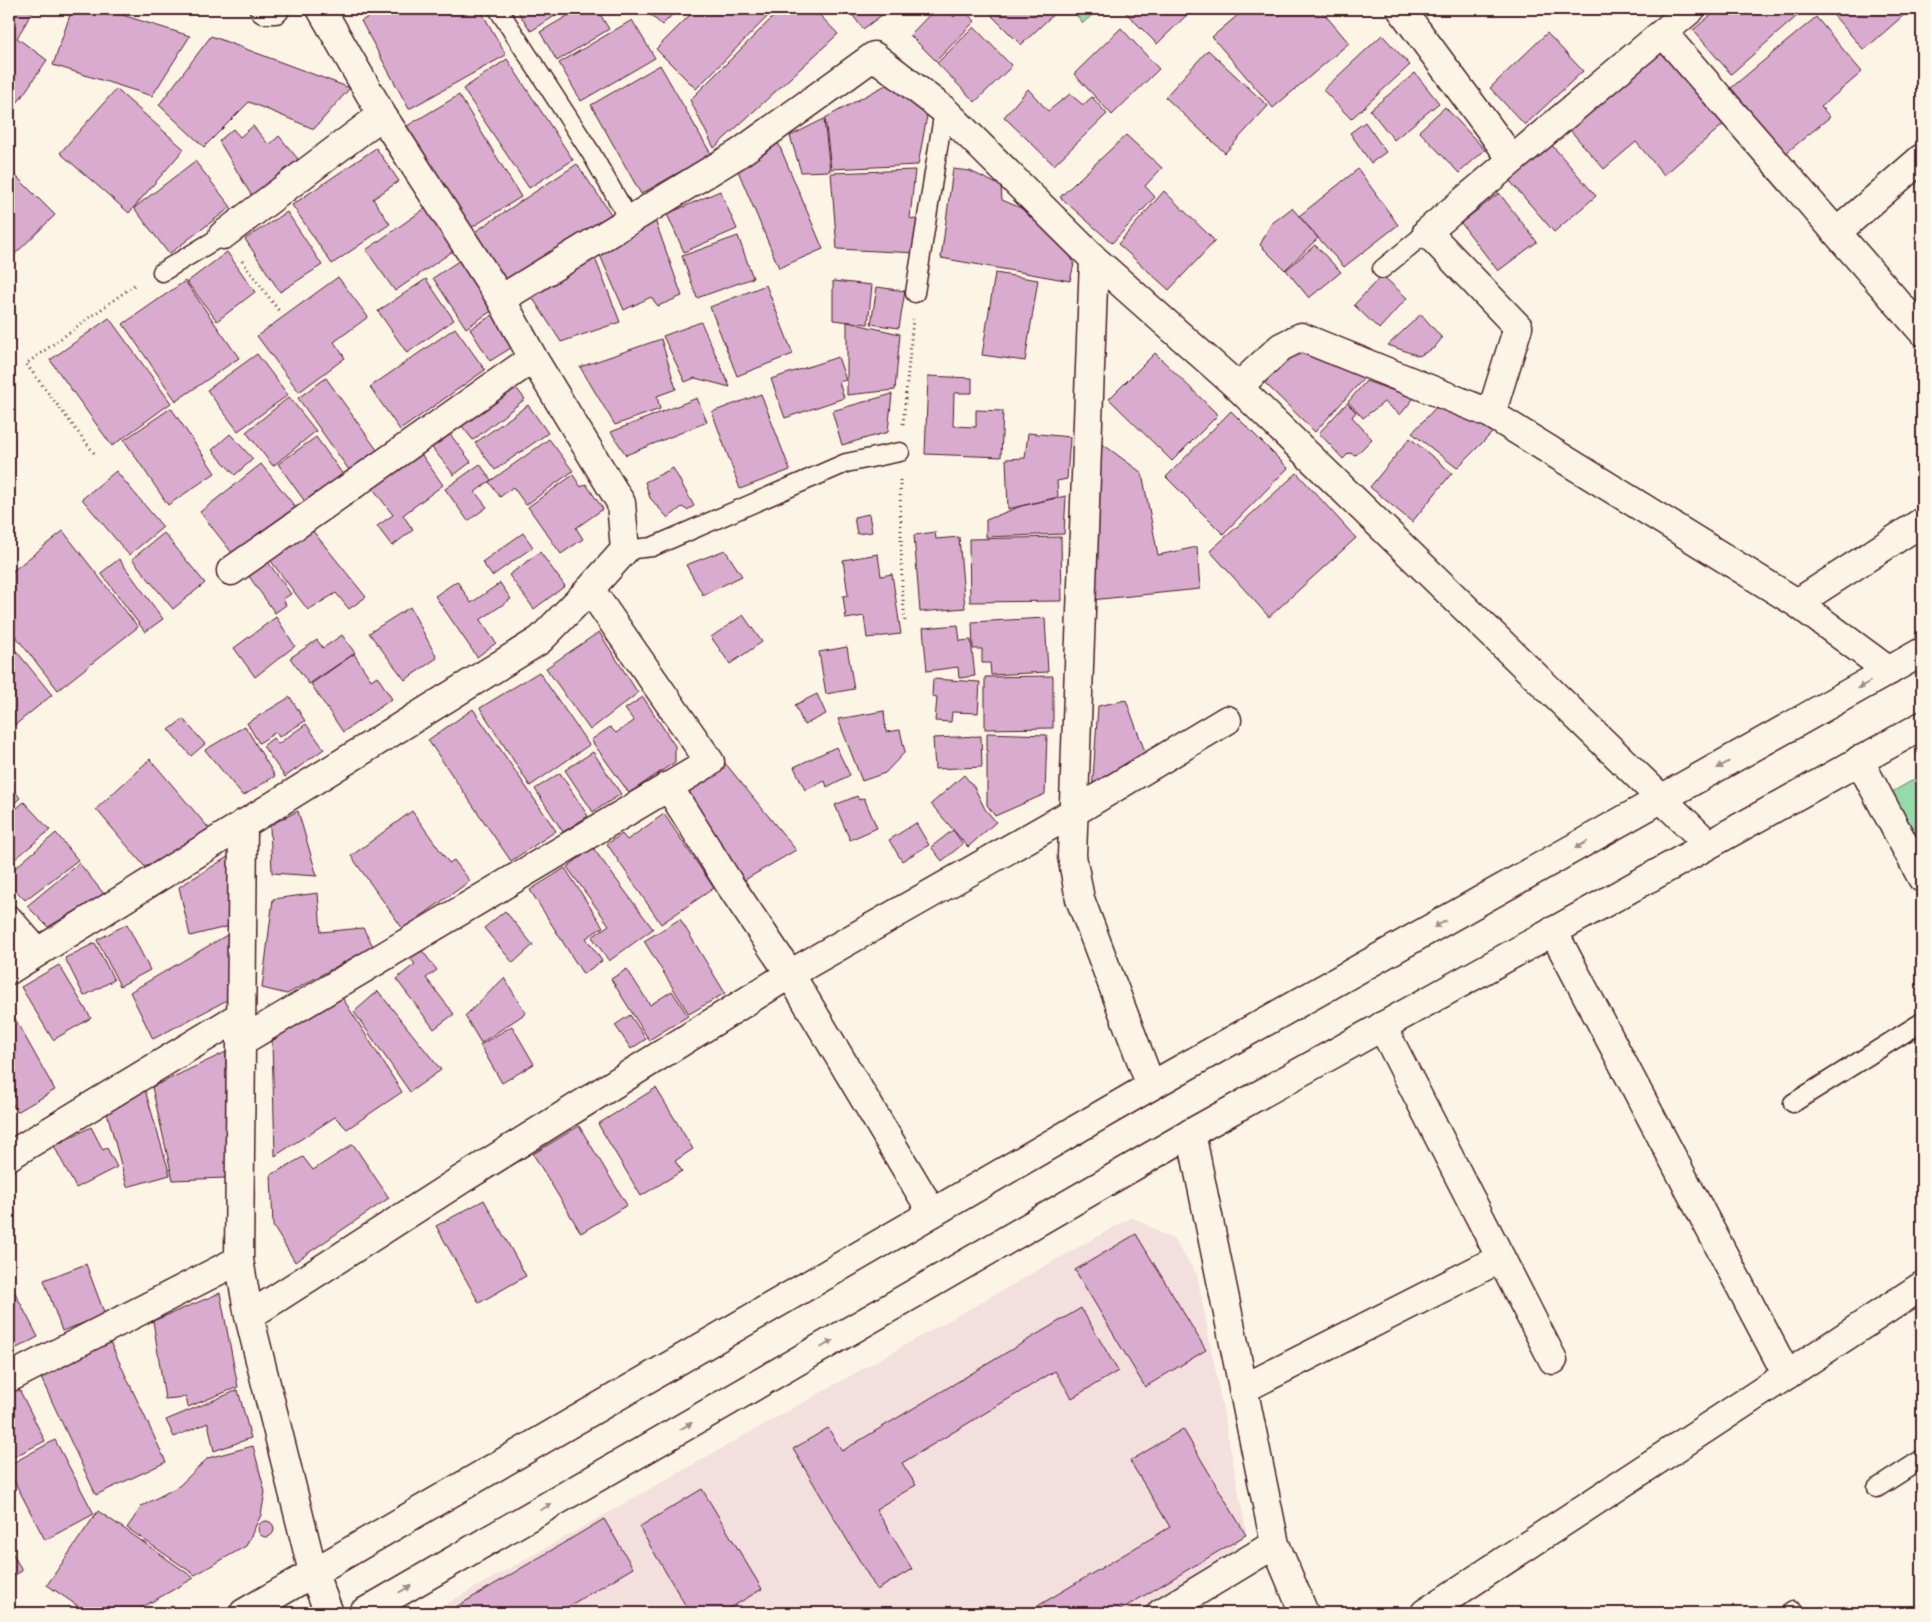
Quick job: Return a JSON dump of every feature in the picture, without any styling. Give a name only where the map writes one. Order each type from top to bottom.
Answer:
[{"type":"street","points":[[264,9],[275,9]]},
{"type":"street","points":[[9,970],[540,640],[590,590],[625,550],[622,504],[533,358],[501,299],[382,116],[322,9]]},
{"type":"street","points":[[1401,9],[1512,159]]},
{"type":"street","points":[[1491,414],[1518,327],[1427,232],[1691,9]]},
{"type":"street","points":[[1663,32],[1922,331]]},
{"type":"street","points":[[501,299],[738,154],[874,56],[944,110],[1094,260],[1238,387],[1708,844]]},
{"type":"street","points":[[223,234],[382,116]]},
{"type":"street","points":[[1837,232],[1922,158]]},
{"type":"street","points":[[1094,260],[1072,856],[1080,899],[1151,1086]]},
{"type":"street","points":[[1238,387],[1281,347],[1301,337],[1491,414],[1797,603],[1889,671]]},
{"type":"street","points":[[231,571],[533,358]]},
{"type":"street","points":[[1797,603],[1922,522]]},
{"type":"street","points":[[9,1156],[241,1029],[710,762],[590,590]]},
{"type":"street","points":[[244,1613],[1151,1086],[1922,652]]},
{"type":"street","points":[[249,1316],[459,1181],[790,974],[1074,812],[1227,720]]},
{"type":"street","points":[[363,1613],[1191,1133],[1922,726]]},
{"type":"street","points":[[1859,760],[1922,878]]},
{"type":"street","points":[[668,786],[730,885],[790,974],[932,1212]]},
{"type":"street","points":[[243,824],[239,1260],[249,1316],[313,1572],[329,1613]]},
{"type":"street","points":[[9,920],[37,952]]},
{"type":"street","points":[[1553,931],[1787,1375]]},
{"type":"street","points":[[1382,1026],[1553,1360]]},
{"type":"street","points":[[1191,1133],[1275,1544],[1304,1613]]},
{"type":"street","points":[[1244,1389],[1501,1258]]},
{"type":"street","points":[[9,1378],[239,1260]]},
{"type":"street","points":[[1425,1613],[1922,1286]]},
{"type":"street","points":[[1161,1613],[1275,1544]]},
{"type":"lane","points":[[498,9],[591,154],[630,221]]},
{"type":"lane","points":[[915,293],[944,110]]},
{"type":"lane","points":[[1382,269],[1427,232]]},
{"type":"lane","points":[[162,272],[223,234]]},
{"type":"lane","points":[[625,550],[652,547],[846,463],[900,452]]},
{"type":"lane","points":[[1794,1103],[1922,1022]]},
{"type":"lane","points":[[1877,1488],[1922,1459]]},
{"type":"path","points":[[223,234],[278,311]]},
{"type":"path","points":[[94,452],[26,364],[143,279],[162,272]]},
{"type":"shaded area","points":[[1132,1217],[1174,1240],[1197,1275],[1246,1530],[1234,1550],[1213,1568],[1137,1613],[430,1613]]},
{"type":"green space","points":[[1071,9],[1099,9],[1083,23]]},
{"type":"green space","points":[[1922,775],[1922,850],[1892,792]]},
{"type":"building","points":[[9,9],[34,9],[17,38],[47,60],[18,102],[9,95]]},
{"type":"building","points":[[72,9],[103,9],[190,36],[152,96],[53,65]]},
{"type":"building","points":[[383,9],[480,9],[506,55],[409,109],[361,21]]},
{"type":"building","points":[[516,9],[566,9],[531,31]]},
{"type":"building","points":[[579,9],[597,9],[609,29],[557,61],[540,32]]},
{"type":"building","points":[[644,9],[678,9],[662,25]]},
{"type":"building","points":[[696,9],[775,9],[696,89],[656,49]]},
{"type":"building","points":[[781,9],[814,9],[838,34],[714,148],[690,100]]},
{"type":"building","points":[[848,9],[890,9],[863,29]]},
{"type":"building","points":[[935,9],[946,9],[954,17],[962,9],[975,21],[936,61],[910,35]]},
{"type":"building","points":[[999,9],[1058,10],[1021,45],[992,16]]},
{"type":"building","points":[[1122,9],[1191,9],[1192,10],[1157,44]]},
{"type":"building","points":[[1245,9],[1273,9],[1279,16],[1287,9],[1320,9],[1349,43],[1273,108],[1212,37]]},
{"type":"building","points":[[1718,9],[1805,9],[1731,74],[1693,30]]},
{"type":"building","points":[[1828,9],[1900,9],[1905,14],[1864,50]]},
{"type":"building","points":[[1816,17],[1862,72],[1821,107],[1830,117],[1786,153],[1731,88]]},
{"type":"building","points":[[632,20],[655,58],[581,101],[559,63]]},
{"type":"building","points":[[974,27],[1012,66],[975,102],[937,63]]},
{"type":"building","points":[[1121,28],[1159,69],[1112,115],[1074,74]]},
{"type":"building","points":[[1547,33],[1583,71],[1525,125],[1490,88]]},
{"type":"building","points":[[1382,35],[1410,65],[1351,119],[1323,90]]},
{"type":"building","points":[[211,36],[350,88],[314,129],[249,102],[204,147],[159,105]]},
{"type":"building","points":[[1667,46],[1730,119],[1664,175],[1636,142],[1604,169],[1569,129]]},
{"type":"building","points":[[1208,50],[1268,106],[1225,153],[1165,97]]},
{"type":"building","points":[[507,59],[573,160],[529,188],[463,89]]},
{"type":"building","points":[[660,65],[711,154],[641,194],[591,105]]},
{"type":"building","points":[[1415,73],[1439,103],[1394,140],[1370,110]]},
{"type":"building","points":[[895,80],[927,116],[918,165],[831,169],[825,118]]},
{"type":"building","points":[[116,89],[184,149],[129,213],[60,153]]},
{"type":"building","points":[[1028,89],[1048,111],[1070,94],[1083,105],[1092,97],[1107,114],[1054,165],[1004,117]]},
{"type":"building","points":[[459,95],[521,197],[469,229],[407,126]]},
{"type":"building","points":[[1445,107],[1485,150],[1459,173],[1419,131]]},
{"type":"building","points":[[824,119],[830,171],[801,172],[790,136]]},
{"type":"building","points":[[1365,122],[1386,152],[1371,163],[1350,133]]},
{"type":"building","points":[[253,126],[269,145],[279,136],[298,159],[253,198],[219,141],[233,129],[240,137]]},
{"type":"building","points":[[1126,135],[1162,168],[1145,186],[1155,197],[1112,243],[1060,197]]},
{"type":"building","points":[[777,140],[823,249],[779,268],[733,159]]},
{"type":"building","points":[[1551,144],[1596,196],[1554,232],[1509,180]]},
{"type":"building","points":[[376,148],[399,181],[373,199],[390,224],[332,264],[292,205]]},
{"type":"building","points":[[195,161],[231,207],[169,254],[134,208]]},
{"type":"building","points":[[577,164],[611,214],[506,284],[473,233]]},
{"type":"building","points":[[9,169],[55,215],[9,260]]},
{"type":"building","points":[[953,169],[970,171],[1001,186],[1002,200],[1021,208],[1067,248],[1074,264],[1070,281],[941,258]]},
{"type":"building","points":[[1358,169],[1398,225],[1344,267],[1299,216]]},
{"type":"building","points":[[915,170],[910,218],[923,222],[917,253],[837,249],[831,173]]},
{"type":"building","points":[[720,191],[737,229],[684,252],[667,214]]},
{"type":"building","points":[[1164,191],[1215,241],[1169,290],[1118,244]]},
{"type":"building","points":[[1499,193],[1537,242],[1498,271],[1461,223]]},
{"type":"building","points":[[427,207],[456,249],[395,291],[366,250]]},
{"type":"building","points":[[1292,208],[1318,238],[1285,270],[1260,245],[1271,224]]},
{"type":"building","points":[[287,212],[322,265],[280,292],[245,239]]},
{"type":"building","points":[[655,220],[682,296],[658,306],[651,297],[624,310],[599,253]]},
{"type":"building","points":[[738,236],[753,278],[697,298],[682,256]]},
{"type":"building","points":[[1315,245],[1341,272],[1309,298],[1286,270]]},
{"type":"building","points":[[227,252],[255,292],[217,321],[187,282]]},
{"type":"building","points":[[463,258],[496,308],[466,328],[433,278]]},
{"type":"building","points":[[595,258],[620,322],[561,342],[532,297],[533,287]]},
{"type":"building","points":[[995,273],[1038,280],[1025,361],[982,355]]},
{"type":"building","points":[[1382,275],[1407,298],[1379,329],[1354,305]]},
{"type":"building","points":[[338,277],[368,317],[334,342],[345,358],[299,392],[257,336]]},
{"type":"building","points":[[426,279],[454,320],[407,353],[378,311]]},
{"type":"building","points":[[185,281],[239,358],[176,401],[123,324]]},
{"type":"building","points":[[833,281],[872,285],[868,324],[833,320]]},
{"type":"building","points":[[766,285],[793,354],[737,376],[710,307]]},
{"type":"building","points":[[877,287],[905,291],[899,328],[871,324]]},
{"type":"building","points":[[499,311],[519,343],[490,361],[470,329]]},
{"type":"building","points":[[1421,314],[1442,338],[1434,348],[1419,356],[1388,345]]},
{"type":"building","points":[[109,318],[171,403],[112,446],[50,360]]},
{"type":"building","points":[[701,322],[730,387],[695,378],[685,382],[663,336]]},
{"type":"building","points":[[847,322],[900,334],[895,390],[847,395]]},
{"type":"building","points":[[455,328],[485,370],[400,430],[370,387]]},
{"type":"building","points":[[661,339],[676,389],[657,396],[660,409],[615,425],[580,367]]},
{"type":"building","points":[[1295,351],[1365,377],[1315,432],[1263,381]]},
{"type":"building","points":[[1155,353],[1218,415],[1172,461],[1109,399]]},
{"type":"building","points":[[257,354],[288,395],[238,431],[207,390]]},
{"type":"building","points":[[838,357],[846,380],[839,382],[844,398],[785,418],[771,379]]},
{"type":"building","points":[[928,376],[972,378],[972,393],[954,393],[953,426],[976,427],[976,410],[1003,411],[1001,457],[925,454]]},
{"type":"building","points":[[326,378],[377,450],[349,470],[298,398]]},
{"type":"building","points":[[1366,381],[1414,398],[1400,415],[1384,402],[1363,418],[1348,402]]},
{"type":"building","points":[[513,384],[525,399],[473,440],[461,425]]},
{"type":"building","points":[[761,394],[790,470],[740,489],[712,412]]},
{"type":"building","points":[[892,394],[888,432],[842,445],[832,411]]},
{"type":"building","points":[[289,397],[316,431],[273,466],[246,432]]},
{"type":"building","points":[[697,398],[707,422],[626,455],[611,432]]},
{"type":"building","points":[[1347,403],[1356,412],[1352,417],[1372,439],[1356,455],[1349,453],[1343,459],[1319,433]]},
{"type":"building","points":[[528,405],[548,433],[495,470],[475,443]]},
{"type":"building","points":[[1438,405],[1496,429],[1457,468],[1412,433]]},
{"type":"building","points":[[171,408],[215,473],[168,505],[124,440]]},
{"type":"building","points":[[1231,411],[1288,468],[1223,534],[1166,477]]},
{"type":"building","points":[[447,430],[471,462],[454,475],[429,444]]},
{"type":"building","points":[[1028,433],[1070,437],[1067,479],[1057,481],[1058,497],[1008,509],[1006,459],[1025,458]]},
{"type":"building","points":[[230,434],[253,459],[235,475],[212,450]]},
{"type":"building","points":[[316,437],[344,476],[306,503],[278,464]]},
{"type":"building","points":[[1410,438],[1452,473],[1412,522],[1370,487]]},
{"type":"building","points":[[549,439],[573,471],[526,505],[513,487],[500,497],[489,482]]},
{"type":"building","points":[[1097,440],[1142,473],[1158,555],[1197,547],[1200,589],[1091,600]]},
{"type":"building","points":[[419,451],[443,485],[403,515],[413,530],[392,546],[377,526],[393,515],[371,486]]},
{"type":"building","points":[[261,464],[297,509],[236,558],[200,512]]},
{"type":"building","points":[[480,464],[491,480],[475,492],[487,507],[468,521],[445,489]]},
{"type":"building","points":[[673,468],[694,506],[687,510],[682,507],[668,518],[650,498],[645,482]]},
{"type":"building","points":[[116,471],[163,527],[129,555],[82,499]]},
{"type":"building","points":[[1297,473],[1356,538],[1269,617],[1210,551]]},
{"type":"building","points":[[573,475],[581,487],[586,484],[603,509],[576,528],[583,539],[561,554],[528,507]]},
{"type":"building","points":[[1066,496],[1064,534],[986,537],[986,520],[1021,506]]},
{"type":"building","points":[[869,514],[872,532],[857,534],[854,517]]},
{"type":"building","points":[[308,525],[366,597],[349,609],[336,593],[308,610],[267,556]]},
{"type":"building","points":[[63,531],[138,627],[58,690],[9,628],[9,574]]},
{"type":"building","points":[[935,532],[936,539],[959,537],[965,608],[920,612],[914,535]]},
{"type":"building","points":[[164,533],[205,583],[173,609],[132,559]]},
{"type":"building","points":[[523,533],[533,547],[492,576],[482,562]]},
{"type":"building","points":[[1061,537],[1062,601],[970,602],[969,539]]},
{"type":"building","points":[[725,550],[742,576],[703,595],[686,565]]},
{"type":"building","points":[[540,552],[565,586],[534,609],[509,575]]},
{"type":"building","points":[[878,554],[881,576],[892,574],[901,634],[867,638],[864,616],[846,619],[843,596],[848,595],[843,560]]},
{"type":"building","points":[[265,558],[291,594],[283,599],[286,605],[275,613],[246,572]]},
{"type":"building","points":[[119,559],[163,619],[145,632],[101,573]]},
{"type":"building","points":[[457,581],[471,603],[500,583],[511,599],[480,620],[496,643],[477,657],[435,596]]},
{"type":"building","points":[[410,607],[437,658],[405,680],[369,633]]},
{"type":"building","points":[[743,615],[762,642],[730,664],[711,637]]},
{"type":"building","points":[[276,617],[295,646],[255,677],[234,648]]},
{"type":"building","points":[[1045,618],[1048,672],[991,675],[990,663],[982,663],[982,649],[973,649],[972,622]]},
{"type":"building","points":[[958,625],[960,641],[971,640],[975,676],[959,678],[958,667],[927,671],[923,628]]},
{"type":"building","points":[[599,632],[638,693],[590,730],[546,668]]},
{"type":"building","points":[[342,635],[355,653],[309,684],[290,658],[317,640],[323,648]]},
{"type":"building","points":[[9,642],[52,695],[15,725],[9,717]]},
{"type":"building","points":[[847,647],[854,689],[826,694],[819,652]]},
{"type":"building","points":[[354,654],[371,680],[377,676],[392,699],[343,732],[311,684]]},
{"type":"building","points":[[539,672],[589,745],[530,786],[480,708]]},
{"type":"building","points":[[1053,676],[1053,728],[985,729],[985,677]]},
{"type":"building","points":[[933,679],[980,682],[978,713],[952,712],[951,722],[935,721],[937,697],[932,696]]},
{"type":"building","points":[[817,694],[826,714],[804,725],[795,705]]},
{"type":"building","points":[[290,697],[305,721],[279,737],[276,732],[259,743],[247,723]]},
{"type":"building","points":[[643,697],[675,746],[675,762],[629,793],[591,740],[610,727],[616,733],[634,721],[625,709]]},
{"type":"building","points":[[1126,700],[1148,760],[1092,792],[1098,706]]},
{"type":"building","points":[[473,709],[556,831],[511,861],[428,740]]},
{"type":"building","points":[[884,711],[886,732],[900,730],[905,752],[885,773],[862,781],[838,719]]},
{"type":"building","points":[[183,719],[205,744],[191,756],[169,730]]},
{"type":"building","points":[[306,724],[324,749],[285,777],[263,746],[273,738],[278,744]]},
{"type":"building","points":[[245,726],[275,776],[243,796],[205,750]]},
{"type":"building","points":[[987,733],[1047,735],[1045,794],[995,816],[987,805]]},
{"type":"building","points":[[981,736],[982,767],[935,769],[933,738]]},
{"type":"building","points":[[836,747],[850,775],[827,787],[825,781],[805,790],[794,767]]},
{"type":"building","points":[[593,752],[621,794],[593,812],[565,770]]},
{"type":"building","points":[[150,759],[212,832],[145,867],[96,809]]},
{"type":"building","points":[[725,763],[796,850],[743,881],[684,789]]},
{"type":"building","points":[[560,773],[588,816],[563,832],[535,789]]},
{"type":"building","points":[[964,775],[974,787],[985,809],[996,822],[968,847],[931,804]]},
{"type":"building","points":[[9,783],[20,798],[9,808]]},
{"type":"building","points":[[857,796],[859,800],[864,798],[877,828],[850,840],[835,805]]},
{"type":"building","points":[[24,802],[50,830],[9,864],[9,815]]},
{"type":"building","points":[[298,811],[317,876],[272,873],[270,825]]},
{"type":"building","points":[[412,811],[449,863],[454,860],[470,881],[403,929],[351,856]]},
{"type":"building","points":[[664,814],[714,888],[661,924],[607,844],[622,834],[627,840]]},
{"type":"building","points":[[916,823],[929,845],[902,861],[889,840]]},
{"type":"building","points":[[953,830],[963,844],[942,861],[931,847]]},
{"type":"building","points":[[56,833],[78,860],[25,900],[9,883],[9,873]]},
{"type":"building","points":[[593,848],[653,929],[609,961],[592,937],[609,925],[567,867]]},
{"type":"building","points":[[234,853],[234,925],[190,936],[179,887]]},
{"type":"building","points":[[79,863],[104,894],[48,927],[27,906]]},
{"type":"building","points":[[565,868],[603,927],[586,938],[602,961],[583,974],[530,890]]},
{"type":"building","points":[[318,893],[321,932],[363,928],[373,946],[287,994],[262,988],[273,899]]},
{"type":"building","points":[[505,911],[533,945],[513,963],[484,928]]},
{"type":"building","points":[[680,919],[725,993],[689,1014],[644,941]]},
{"type":"building","points":[[127,924],[150,970],[120,986],[97,940]]},
{"type":"building","points":[[232,932],[231,998],[153,1039],[130,992]]},
{"type":"building","points":[[95,943],[114,980],[84,996],[65,958]]},
{"type":"building","points":[[420,948],[437,970],[426,978],[454,1014],[434,1029],[396,979],[415,964],[409,957]]},
{"type":"building","points":[[59,965],[91,1018],[53,1040],[21,987]]},
{"type":"building","points":[[627,969],[650,1005],[672,991],[688,1016],[649,1040],[611,979]]},
{"type":"building","points":[[504,978],[526,1013],[481,1043],[465,1016]]},
{"type":"building","points":[[378,991],[441,1070],[410,1092],[354,1012]]},
{"type":"building","points":[[340,994],[402,1092],[347,1129],[335,1117],[275,1156],[272,1041]]},
{"type":"building","points":[[9,1008],[55,1090],[17,1112],[9,1098]]},
{"type":"building","points":[[630,1015],[646,1039],[631,1049],[615,1025]]},
{"type":"building","points":[[512,1026],[534,1064],[502,1083],[480,1045]]},
{"type":"building","points":[[226,1052],[226,1178],[173,1180],[152,1087]]},
{"type":"building","points":[[656,1088],[693,1149],[675,1161],[682,1171],[641,1196],[598,1124]]},
{"type":"building","points":[[145,1090],[170,1175],[127,1187],[105,1105]]},
{"type":"building","points":[[579,1126],[627,1205],[581,1233],[533,1154]]},
{"type":"building","points":[[91,1127],[103,1150],[107,1148],[117,1167],[76,1188],[54,1146]]},
{"type":"building","points":[[353,1144],[389,1198],[295,1262],[273,1226],[271,1175],[303,1157],[313,1170]]},
{"type":"building","points":[[484,1200],[526,1276],[479,1303],[436,1226]]},
{"type":"building","points":[[1136,1234],[1206,1350],[1145,1387],[1075,1270]]},
{"type":"building","points":[[86,1264],[105,1315],[62,1331],[44,1280]]},
{"type":"building","points":[[11,1285],[38,1337],[9,1352],[9,1287]]},
{"type":"building","points":[[220,1293],[238,1387],[188,1407],[186,1397],[165,1399],[153,1321]]},
{"type":"building","points":[[1081,1308],[1118,1371],[1072,1398],[1055,1371],[902,1463],[916,1485],[876,1509],[912,1569],[877,1590],[793,1449],[828,1428],[842,1451]]},
{"type":"building","points":[[110,1342],[166,1462],[96,1495],[40,1376]]},
{"type":"building","points":[[17,1385],[45,1441],[9,1459],[9,1389]]},
{"type":"building","points":[[238,1390],[251,1438],[214,1451],[208,1423],[174,1437],[166,1420]]},
{"type":"building","points":[[1183,1429],[1246,1535],[1115,1613],[1026,1613],[1170,1527],[1130,1461]]},
{"type":"building","points":[[55,1440],[94,1514],[45,1540],[9,1471],[9,1465]]},
{"type":"building","points":[[253,1446],[265,1492],[261,1515],[246,1546],[195,1575],[127,1528],[142,1506],[179,1486],[208,1458]]},
{"type":"building","points":[[702,1489],[762,1589],[722,1613],[690,1613],[639,1527]]},
{"type":"building","points":[[98,1511],[194,1578],[132,1613],[88,1613],[47,1585]]},
{"type":"building","points":[[604,1519],[633,1568],[557,1613],[446,1613]]},
{"type":"building","points":[[266,1521],[272,1523],[274,1529],[272,1535],[266,1537],[260,1535],[258,1529],[260,1523]]},
{"type":"building","points":[[9,1546],[22,1571],[9,1578]]}]
